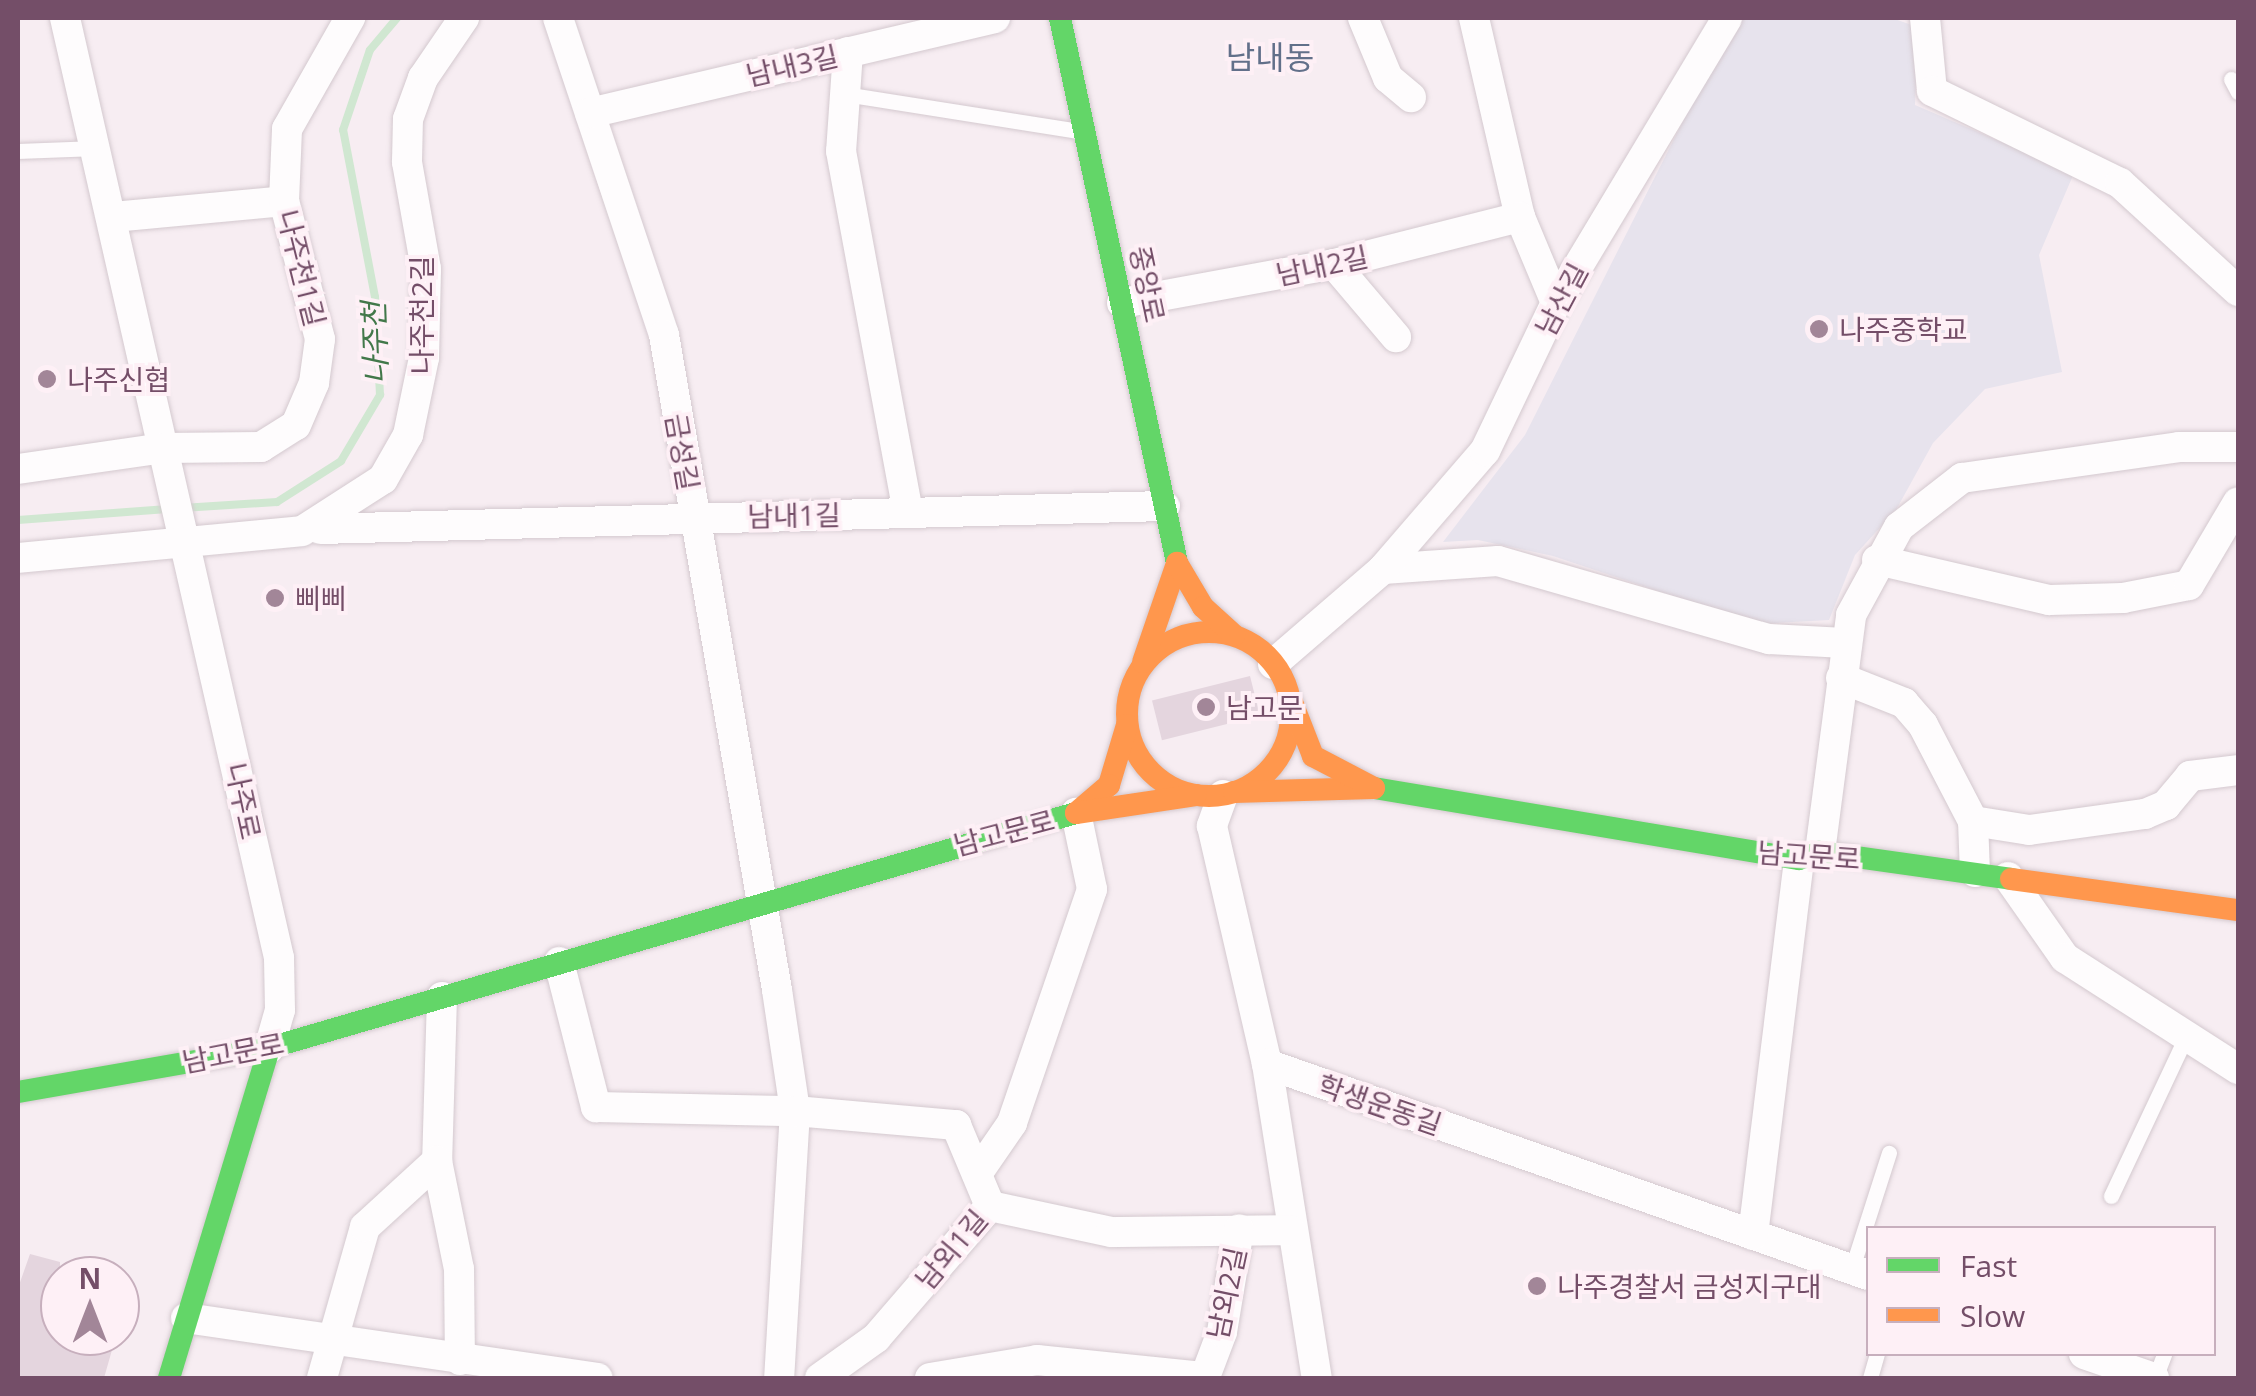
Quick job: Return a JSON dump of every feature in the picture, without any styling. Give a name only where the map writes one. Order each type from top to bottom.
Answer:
[{"type":"street","name":"나주로","points":[[64,18],[279,958],[280,1010],[169,1378]]},
{"type":"street","name":"나주천1길","points":[[18,469],[165,452],[262,447],[280,440],[306,408],[320,339],[284,201],[293,108],[350,18]]},
{"type":"street","name":"나주천2길","points":[[18,558],[185,535],[302,531],[365,496],[408,435],[421,389],[426,307],[408,119],[423,78],[464,18]]},
{"type":"street","name":"금성길","points":[[558,18],[664,334],[759,899]]},
{"type":"street","name":"남내3길","points":[[590,112],[995,18]]},
{"type":"street","name":"중앙로","points":[[1060,18],[1177,564]]},
{"type":"street","points":[[1363,18],[1388,78],[1411,98]]},
{"type":"street","points":[[1474,18],[1520,217],[1556,303]]},
{"type":"street","name":"남산길","points":[[1274,664],[1382,569],[1485,451],[1556,303],[1727,18]]},
{"type":"street","points":[[1925,18],[1932,92],[2120,184],[2238,292]]},
{"type":"street","points":[[848,52],[841,152],[908,512]]},
{"type":"street","points":[[112,217],[284,201]]},
{"type":"street","name":"남내2길","points":[[1122,302],[1334,264],[1520,217]]},
{"type":"street","points":[[1334,264],[1396,337]]},
{"type":"street","points":[[1753,1236],[1809,856],[1846,642],[1878,560],[1899,527],[1962,478],[2179,447],[2238,447]]},
{"type":"street","points":[[1878,560],[2049,600],[2122,598],[2188,585],[2238,502]]},
{"type":"street","name":"남내1길","points":[[302,531],[1166,506]]},
{"type":"street","points":[[1382,569],[1498,561],[1770,639],[1846,642]]},
{"type":"street","points":[[1177,564],[1203,607],[1274,664],[1290,694],[1313,756],[1374,788]]},
{"type":"street","points":[[1076,813],[1109,785],[1137,674],[1159,635],[1177,564]]},
{"type":"street","points":[[1137,674],[1179,637],[1234,635]]},
{"type":"street","points":[[1841,678],[1904,704],[1972,821],[1976,872]]},
{"type":"street","points":[[1127,724],[1150,772],[1218,794],[1269,771],[1284,749],[1290,694]]},
{"type":"street","points":[[1972,821],[2030,830],[2144,814],[2166,805],[2190,776],[2238,770]]},
{"type":"street","points":[[1076,813],[1218,794],[1374,788]]},
{"type":"street","name":"남고문로","points":[[1374,788],[1809,856],[1976,872],[2238,910]]},
{"type":"street","points":[[1218,794],[1212,826],[1267,1064]]},
{"type":"street","name":"남고문로","points":[[18,1092],[269,1048],[759,899],[1076,813],[1092,889],[1012,1123],[977,1174]]},
{"type":"street","points":[[2008,878],[2065,958],[2186,1040],[2238,1069]]},
{"type":"street","points":[[759,899],[795,1111],[779,1378]]},
{"type":"street","name":"남외1길","points":[[559,962],[596,1107],[795,1111],[956,1125],[990,1206],[876,1338],[820,1378]]},
{"type":"street","points":[[442,997],[436,1161],[458,1269],[460,1360]]},
{"type":"street","name":"남외2길","points":[[1267,1064],[1290,1230],[1318,1378]]},
{"type":"street","name":"학생운동길","points":[[1267,1064],[1860,1272]]},
{"type":"street","points":[[322,1378],[366,1227],[436,1161]]},
{"type":"street","name":"남외2길","points":[[990,1206],[1112,1232],[1290,1230]]},
{"type":"street","name":"남외2길","points":[[930,1378],[1037,1360],[1204,1377],[1222,1332],[1240,1228]]},
{"type":"street","points":[[186,1318],[332,1345],[598,1378]]},
{"type":"street","points":[[2090,1356],[2155,1378]]},
{"type":"lane","name":"남내3길","points":[[845,94],[1084,132]]},
{"type":"lane","points":[[18,151],[96,148]]},
{"type":"lane","points":[[2111,1196],[2186,1040]]},
{"type":"lane","name":"학생운동길","points":[[1872,1226],[1890,1154]]},
{"type":"shaded area","name":"나주중학교","points":[[1735,18],[1892,18],[1917,27],[1915,105],[2074,173],[2039,255],[2062,372],[1985,389],[1933,443],[1896,510],[1855,555],[1829,620],[1757,624],[1553,556],[1478,540],[1443,542],[1525,435]]},
{"type":"building","name":"남고문","points":[[1250,676],[1260,716],[1162,740],[1152,700]]},
{"type":"building","points":[[30,1254],[40,1257],[40,1356],[110,1356],[104,1378],[18,1378],[18,1288]]},
{"type":"waterway","name":"나주천","points":[[182,508],[277,502],[341,461],[380,395],[375,297],[343,130],[370,50],[397,18]]},
{"type":"waterway","name":"나주천","points":[[18,520],[168,509]]},
{"type":"traffic: fast","points":[[1060,18],[1177,563]]},
{"type":"traffic: fast","points":[[1374,788],[1799,859],[1820,852],[2011,879]]},
{"type":"traffic: fast","points":[[18,1092],[269,1048],[1076,813]]},
{"type":"traffic: fast","points":[[169,1378],[269,1048]]},
{"type":"traffic: slow","points":[[1143,662],[1177,563],[1203,607],[1234,635]]},
{"type":"traffic: slow","points":[[1209,632],[1240,638],[1267,656],[1285,683],[1291,714],[1285,745],[1267,772],[1240,790],[1209,796],[1178,790],[1151,772],[1133,745],[1127,714],[1133,683],[1151,656],[1178,638],[1209,632]]},
{"type":"traffic: slow","points":[[1234,792],[1374,788],[1313,756],[1292,702]]},
{"type":"traffic: slow","points":[[1127,725],[1109,785],[1076,813],[1196,795]]},
{"type":"traffic: slow","points":[[2011,879],[2238,910]]},
{"type":"place","name":"나주중학교","points":[[1819,329]]},
{"type":"place","name":"나주신협","points":[[47,379]]},
{"type":"place","name":"삐삐","points":[[275,598]]},
{"type":"place","name":"남고문","points":[[1206,707]]},
{"type":"place","name":"나주경찰서 금성지구대","points":[[1537,1286]]},
{"type":"district","name":"남내동","points":[[1270,57]]}]
